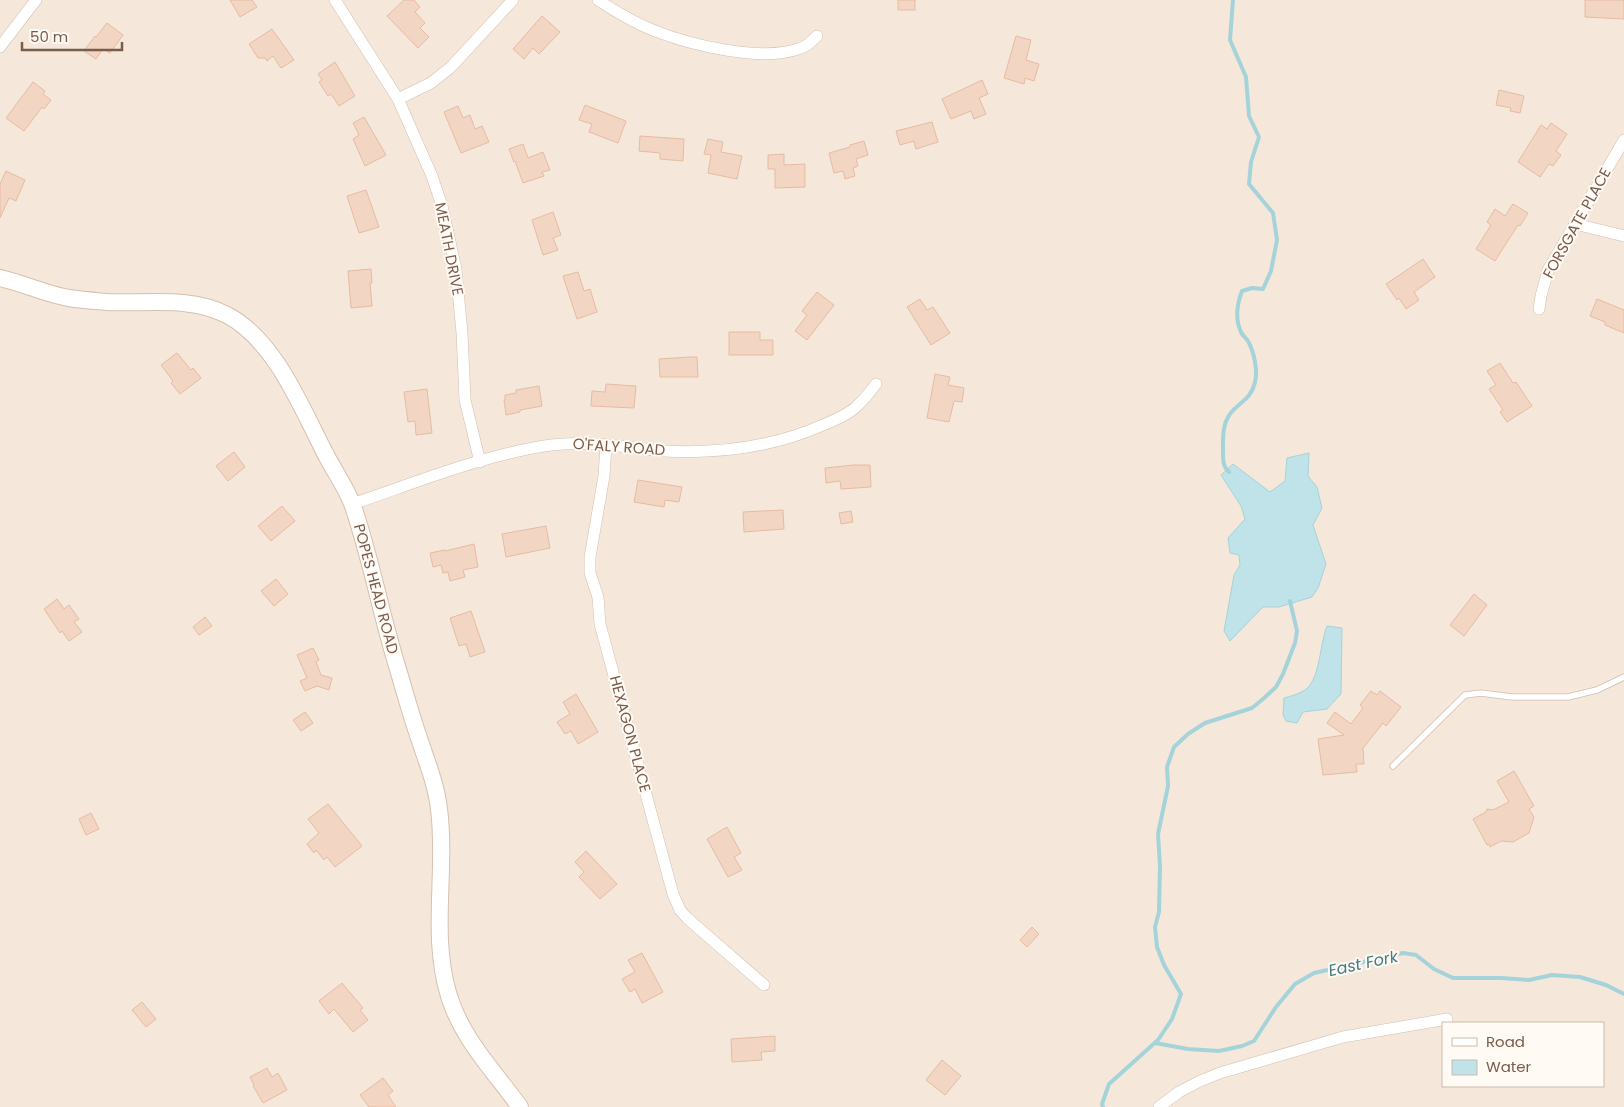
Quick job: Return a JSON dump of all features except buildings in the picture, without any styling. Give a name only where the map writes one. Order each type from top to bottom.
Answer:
[{"type":"street","points":[[0,47],[36,0]]},
{"type":"street","name":"MEATH DRIVE","points":[[335,0],[398,99],[432,176],[451,238],[460,304],[465,400],[480,462]]},
{"type":"street","points":[[398,99],[431,83],[451,67],[513,0]]},
{"type":"street","points":[[598,0],[620,14],[654,31],[711,48],[740,52],[774,53],[796,50],[807,46],[817,36]]},
{"type":"street","name":"FORSGATE PLACE","points":[[1539,309],[1540,296],[1548,270],[1624,140]]},
{"type":"street","points":[[1575,224],[1624,236]]},
{"type":"street","name":"POPES HEAD ROAD","points":[[0,278],[68,298],[107,302],[182,303],[207,308],[226,314],[241,324],[264,346],[274,360],[306,413],[352,504],[388,638],[418,737],[432,774],[437,794],[441,837],[440,943],[443,973],[449,996],[457,1018],[471,1043],[520,1107]]},
{"type":"street","name":"O'FALY ROAD","points":[[352,504],[480,462],[519,451],[551,445],[606,445],[700,452],[732,450],[765,444],[804,433],[842,416],[856,408],[876,384]]},
{"type":"street","name":"HEXAGON PLACE","points":[[606,445],[604,476],[590,557],[590,573],[598,598],[600,624],[673,894],[680,910],[687,918],[764,985]]},
{"type":"street","points":[[1159,1107],[1179,1092],[1220,1072],[1343,1037],[1447,1019]]},
{"type":"lane","points":[[1393,766],[1465,695],[1481,693],[1512,697],[1568,696],[1597,690],[1624,678]]},
{"type":"shaded area","points":[[0,0],[1624,0],[1624,1107],[0,1107]]},
{"type":"water","points":[[1309,453],[1308,476],[1317,487],[1322,508],[1313,525],[1326,564],[1318,588],[1312,597],[1279,607],[1263,607],[1230,641],[1224,631],[1234,575],[1240,565],[1239,555],[1230,553],[1228,538],[1245,519],[1241,506],[1221,475],[1233,464],[1270,492],[1285,481],[1287,458]]},
{"type":"water","points":[[1327,626],[1342,628],[1341,694],[1327,709],[1303,712],[1297,723],[1286,721],[1283,715],[1284,698],[1301,692],[1311,684],[1317,669]]},
{"type":"waterway","points":[[1229,472],[1224,466],[1223,458],[1224,427],[1227,418],[1233,410],[1251,393],[1256,377],[1252,350],[1239,327],[1237,311],[1239,301],[1242,291],[1252,288],[1263,289],[1271,271],[1277,240],[1273,213],[1249,184],[1251,162],[1259,137],[1249,116],[1246,77],[1230,40],[1233,0]]},
{"type":"waterway","points":[[1103,1107],[1102,1104],[1109,1084],[1158,1040],[1172,1019],[1181,994],[1164,965],[1157,947],[1155,927],[1159,912],[1160,866],[1158,834],[1168,786],[1167,767],[1174,747],[1188,734],[1205,723],[1252,708],[1276,687],[1295,643],[1297,631],[1290,601]]},
{"type":"waterway","name":"East Fork","points":[[1155,1043],[1188,1049],[1219,1051],[1242,1046],[1254,1041],[1276,1007],[1295,984],[1314,973],[1403,953],[1416,955],[1434,969],[1453,978],[1529,980],[1552,975],[1580,977],[1606,985],[1624,994]]}]
